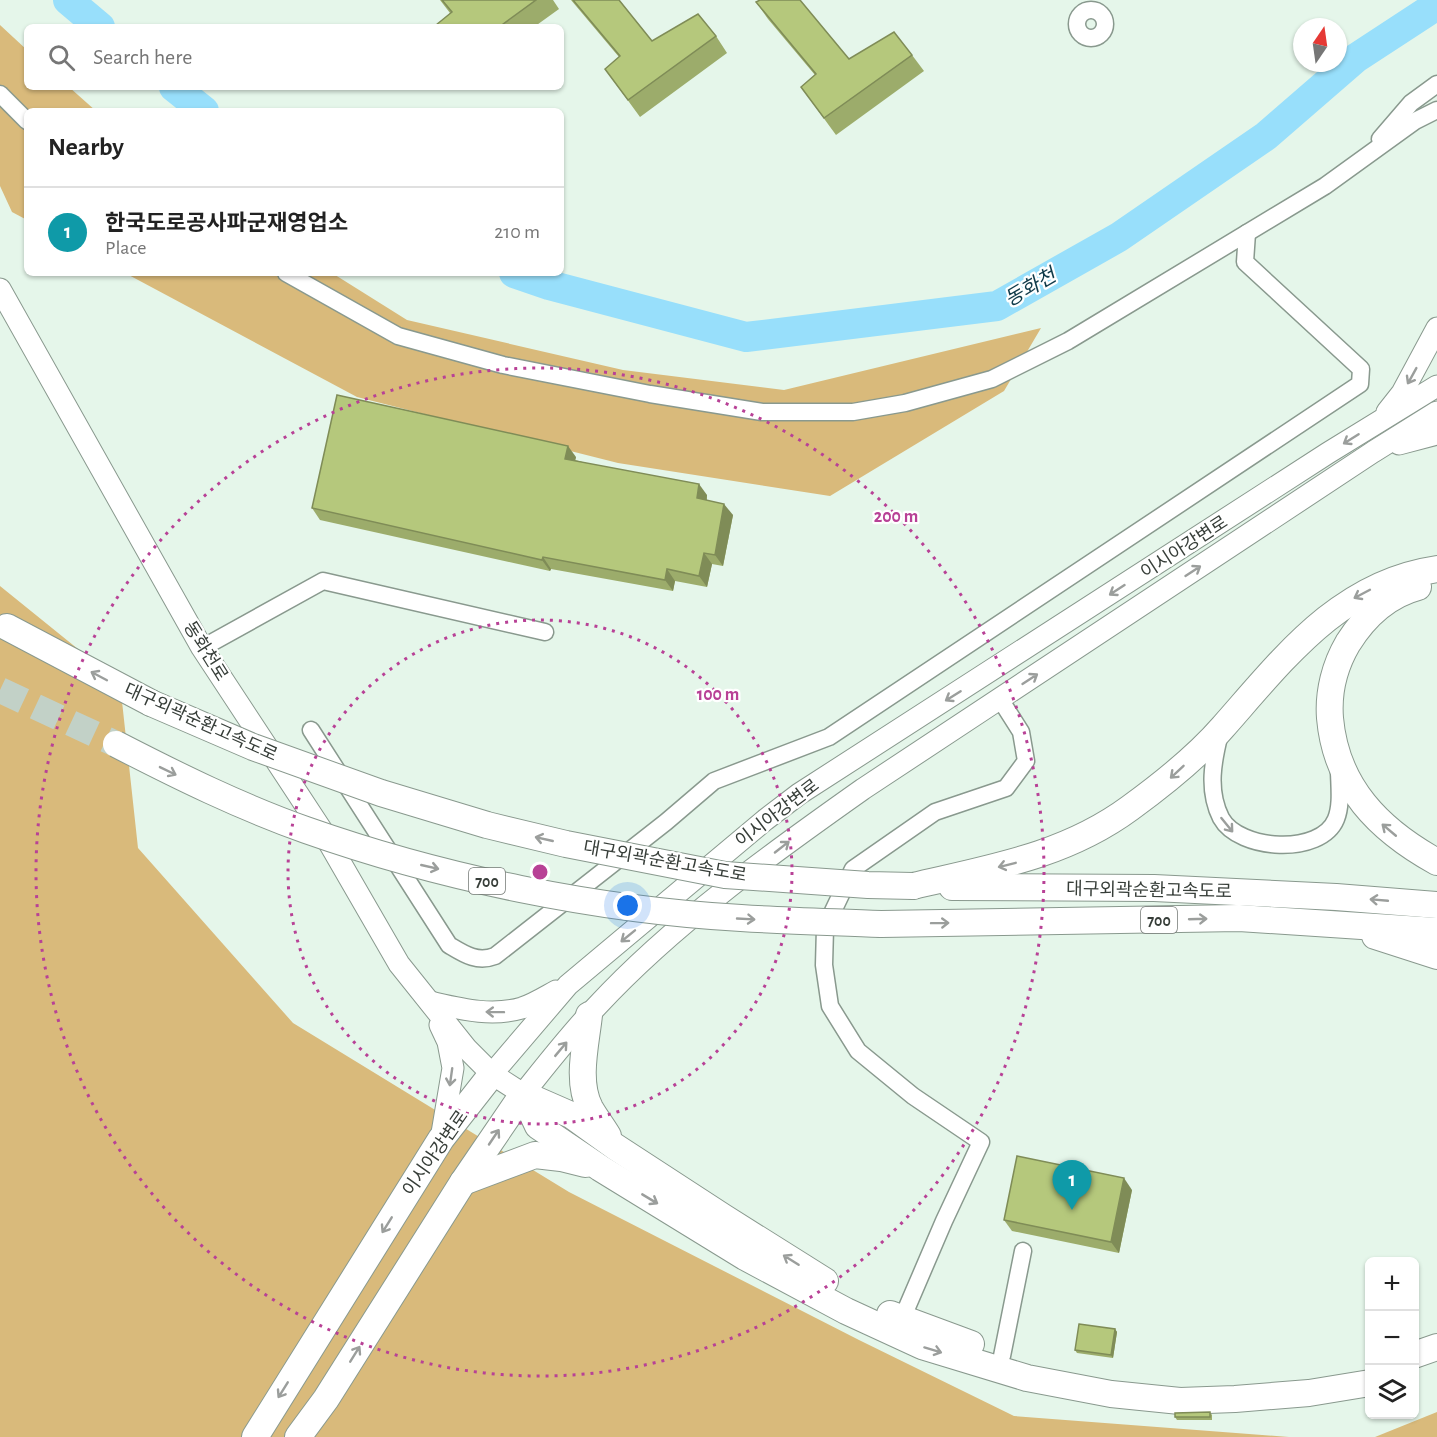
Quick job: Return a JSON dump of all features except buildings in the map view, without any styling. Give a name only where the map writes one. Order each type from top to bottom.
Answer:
[{"type":"highway","points":[[913,886],[1025,861],[1080,838],[1128,810],[1170,778],[1221,729],[1257,687],[1327,617],[1354,598],[1387,581],[1437,569]]},
{"type":"highway","points":[[1437,582],[1408,590],[1389,600],[1373,611],[1357,629],[1335,673],[1329,707],[1332,740],[1339,764],[1363,804],[1382,825],[1409,847],[1437,862]]},
{"type":"highway","name":"대구외곽순환고속도로","points":[[7,627],[151,703],[253,747],[381,793],[487,825],[566,844],[725,874],[868,885],[1154,888],[1336,897],[1437,905]]},
{"type":"highway","name":"대구외곽순환고속도로","points":[[116,744],[168,771],[306,831],[412,863],[518,888],[610,904],[739,918],[881,924],[1239,918],[1437,931]]},
{"type":"highway","points":[[1335,924],[1437,956]]},
{"type":"highway","points":[[589,1015],[583,1080],[586,1096],[590,1108],[614,1146]]},
{"type":"highway","name":"이시아강변로","points":[[255,1437],[441,1139],[492,1074]]},
{"type":"highway","points":[[523,1094],[571,1115],[614,1146],[808,1272],[902,1319],[1002,1356],[1074,1371],[1199,1387],[1293,1383],[1365,1369]]},
{"type":"highway","points":[[523,1094],[538,1125],[600,1168],[745,1257],[846,1311],[922,1346],[1027,1378],[1111,1394],[1180,1401],[1309,1393],[1365,1384]]},
{"type":"highway","name":"이시아강변로","points":[[298,1437],[326,1399],[463,1182],[523,1094]]},
{"type":"highway","points":[[463,1182],[535,1155],[561,1158],[600,1168]]},
{"type":"highway","points":[[1419,1353],[1437,1347]]},
{"type":"highway","points":[[1419,1371],[1437,1366]]},
{"type":"main road","name":"동화천로","points":[[0,289],[202,648],[321,828],[399,964],[430,1002]]},
{"type":"main road","points":[[1380,421],[1402,393],[1437,328]]},
{"type":"main road","name":"이시아강변로","points":[[492,1074],[568,985],[799,794],[1437,386]]},
{"type":"main road","name":"이시아강변로","points":[[523,1094],[589,1015],[682,924],[763,861],[863,789],[1437,412]]},
{"type":"main road","points":[[1373,452],[1437,434]]},
{"type":"main road","points":[[430,1002],[474,1012],[503,1013],[525,1007],[568,985]]},
{"type":"main road","points":[[430,1002],[467,1049],[492,1074],[523,1094]]},
{"type":"main road","points":[[430,1002],[448,1042],[453,1068],[441,1139]]},
{"type":"street","points":[[1073,0],[1086,11]]},
{"type":"street","points":[[1359,163],[1411,103],[1437,84]]},
{"type":"street","points":[[0,94],[24,118]]},
{"type":"street","points":[[291,276],[398,336],[502,364],[650,394],[762,412],[853,412],[905,404],[992,379],[1068,340],[1325,186],[1415,122],[1437,110]]},
{"type":"street","points":[[311,730],[449,945],[467,956],[485,960],[495,956],[666,822],[714,781],[829,737],[1360,384],[1361,369],[1245,262],[1247,233]]},
{"type":"street","points":[[202,648],[323,581],[545,632]]},
{"type":"street","points":[[902,1319],[981,1142],[913,1096],[858,1051],[830,1006],[825,965],[825,928],[853,869],[935,812],[1006,788],[1026,761],[1021,732],[1000,699]]},
{"type":"street","points":[[1221,729],[1213,763],[1212,784],[1215,803],[1222,819],[1233,832],[1249,840],[1276,845],[1297,843],[1327,833],[1336,820],[1340,801],[1339,764]]},
{"type":"street","points":[[1002,1356],[1023,1251]]},
{"type":"shaded area","points":[[0,25],[24,47],[24,90],[72,90],[93,108],[24,108],[24,218],[12,212],[0,186]]},
{"type":"shaded area","points":[[131,276],[337,276],[407,320],[623,370],[784,390],[1041,328],[1004,391],[830,496],[618,463],[357,397]]},
{"type":"shaded area","points":[[0,586],[120,683],[138,848],[293,1023],[569,1192],[859,1340],[1014,1416],[1289,1437],[0,1437]]},
{"type":"shaded area","points":[[1437,1412],[1437,1437],[1375,1437]]},
{"type":"waterway","name":"동화천","points":[[68,0],[96,24]]},
{"type":"waterway","name":"동화천","points":[[523,276],[746,337],[997,306],[1119,237],[1266,136],[1356,58],[1437,5]]},
{"type":"waterway","name":"동화천","points":[[178,90],[200,108]]},
{"type":"tunnel","points":[[0,690],[116,744]]},
{"type":"place","name":"한국도로공사파군재영업소","points":[[1072,1210]]}]
